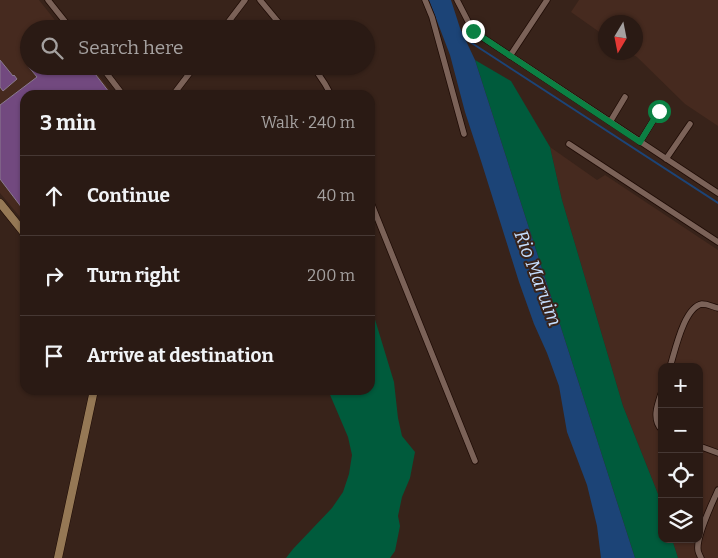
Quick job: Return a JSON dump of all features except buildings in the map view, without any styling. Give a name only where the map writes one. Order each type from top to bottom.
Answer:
[{"type":"main road","points":[[0,203],[20,228]]},
{"type":"main road","points":[[58,558],[93,395]]},
{"type":"street","points":[[48,0],[64,20]]},
{"type":"street","points":[[230,20],[245,0]]},
{"type":"street","points":[[260,0],[277,20]]},
{"type":"street","points":[[425,0],[432,17],[464,134]]},
{"type":"street","points":[[457,0],[473,31],[718,193]]},
{"type":"street","points":[[510,56],[547,0]]},
{"type":"street","points":[[107,75],[120,90]]},
{"type":"street","points":[[177,90],[188,75]]},
{"type":"street","points":[[320,75],[329,90]]},
{"type":"street","points":[[610,122],[625,97]]},
{"type":"street","points":[[640,142],[659,111]]},
{"type":"street","points":[[666,159],[690,124]]},
{"type":"street","points":[[569,144],[718,242]]},
{"type":"street","points":[[375,212],[475,461]]},
{"type":"street","points":[[671,363],[686,318],[702,304],[718,308]]},
{"type":"street","points":[[658,403],[656,409],[658,426]]},
{"type":"street","points":[[703,447],[718,453]]},
{"type":"street","points":[[700,558],[698,543],[718,490]]},
{"type":"shaded area","points":[[0,0],[39,0],[55,20],[20,20],[20,75],[98,75],[110,90],[20,90],[20,217],[0,193]]},
{"type":"shaded area","points":[[579,0],[718,0],[718,126],[685,104],[640,60],[643,60],[643,15],[598,15],[598,31],[571,12]]},
{"type":"shaded area","points":[[550,147],[597,180],[605,175],[718,250],[718,558],[678,558],[673,543],[703,543],[703,363],[658,363],[658,494],[623,406],[562,200]]},
{"type":"green space","points":[[475,60],[511,81],[550,147],[562,200],[623,406],[658,494],[658,543],[673,543],[678,558],[635,558]]},
{"type":"green space","points":[[375,319],[394,382],[402,436],[415,452],[410,478],[402,497],[398,516],[400,526],[395,551],[390,558],[286,558],[332,508],[343,492],[349,474],[352,455],[348,437],[330,395],[375,395]]},
{"type":"water","name":"Rio Maruim","points":[[429,0],[451,0],[460,28],[475,60],[635,558],[601,558],[597,526],[587,485],[567,432],[559,386],[519,282],[465,112],[450,55]]},
{"type":"waterway","points":[[464,38],[718,203]]},
{"type":"route","points":[[473,31],[640,142],[659,111]]}]
